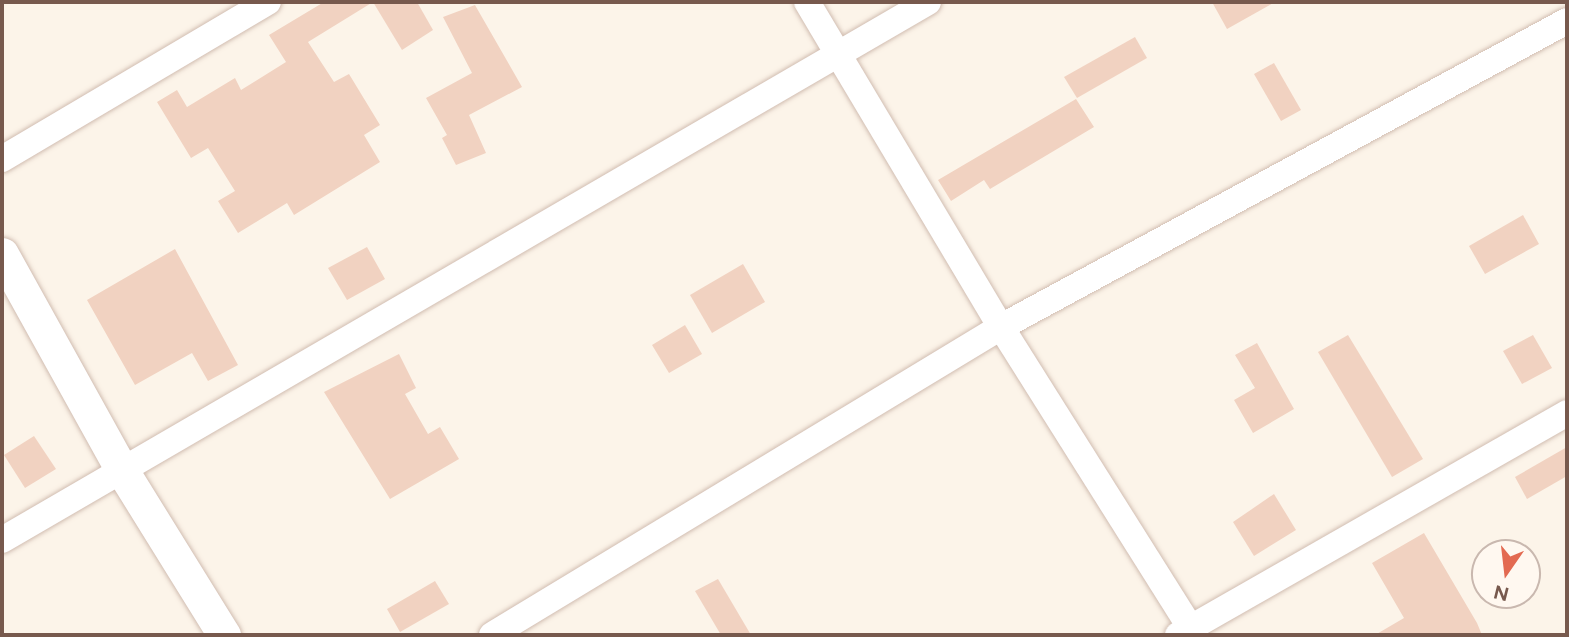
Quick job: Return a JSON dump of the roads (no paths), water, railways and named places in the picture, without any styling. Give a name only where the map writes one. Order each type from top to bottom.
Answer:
[{"type":"street","points":[[2,159],[268,2]]},
{"type":"street","points":[[807,2],[1188,633],[1567,412]]},
{"type":"street","points":[[2,540],[928,2]]},
{"type":"street","points":[[492,635],[1001,327],[1567,21]]},
{"type":"street","points":[[2,254],[123,472],[224,635]]}]
